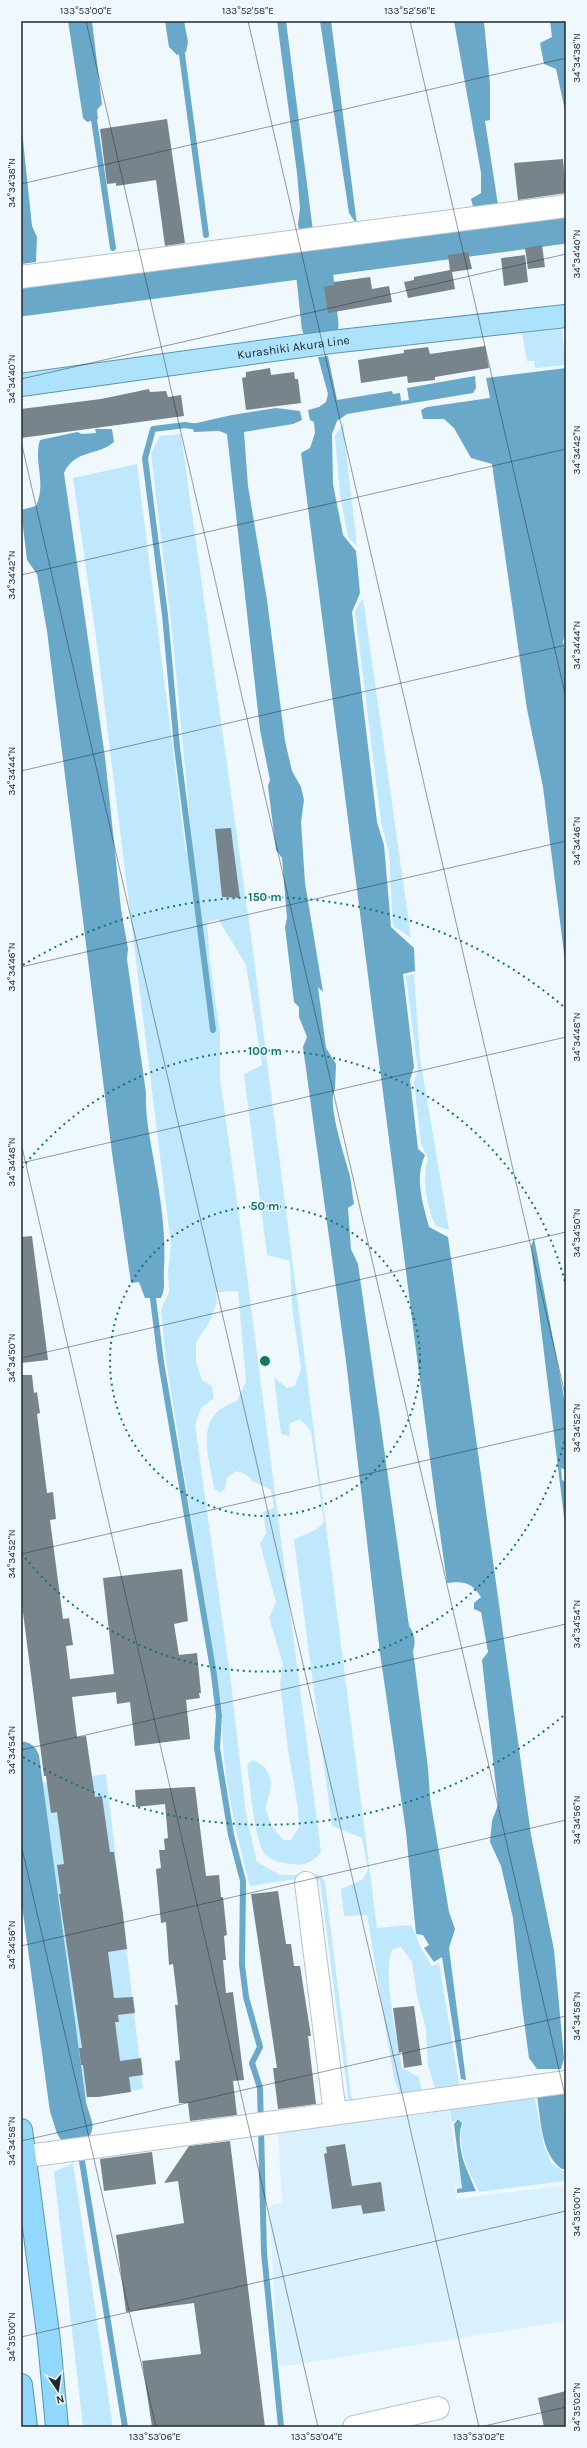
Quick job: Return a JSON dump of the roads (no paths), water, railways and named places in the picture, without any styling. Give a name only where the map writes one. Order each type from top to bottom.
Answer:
[{"type":"highway","points":[[21,2130],[23,2156],[49,2342],[57,2427]]},
{"type":"highway","points":[[21,2385],[26,2427]]},
{"type":"main road","name":"Kurashiki Akura Line","points":[[21,386],[346,340],[566,316]]},
{"type":"street","points":[[21,277],[566,206]]},
{"type":"street","points":[[306,1883],[335,2114]]},
{"type":"street","points":[[23,2156],[245,2127],[566,2082]]},
{"type":"street","points":[[354,2427],[438,2408]]},
{"type":"waterway","points":[[181,47],[206,235]]},
{"type":"waterway","points":[[93,113],[113,248]]},
{"type":"waterway","points":[[21,298],[566,225]]},
{"type":"waterway","points":[[497,226],[499,234]]},
{"type":"waterway","points":[[358,247],[358,253]]},
{"type":"waterway","points":[[309,253],[310,260]]},
{"type":"waterway","points":[[313,259],[320,325]]},
{"type":"waterway","points":[[208,266],[210,273]]},
{"type":"waterway","points":[[117,277],[118,285]]},
{"type":"waterway","points":[[25,290],[26,297]]},
{"type":"waterway","points":[[197,427],[185,425],[153,429],[145,458],[165,615],[177,747],[213,1030]]},
{"type":"waterway","points":[[152,1291],[161,1362],[214,1675],[219,1715],[217,1748],[231,1835],[243,1881],[242,1965],[246,1997],[260,2047],[252,2063],[260,2088],[264,2253],[281,2427]]},
{"type":"waterway","points":[[21,1760],[68,2107],[74,2126]]},
{"type":"waterway","points":[[74,2126],[82,2161],[125,2427]]}]
